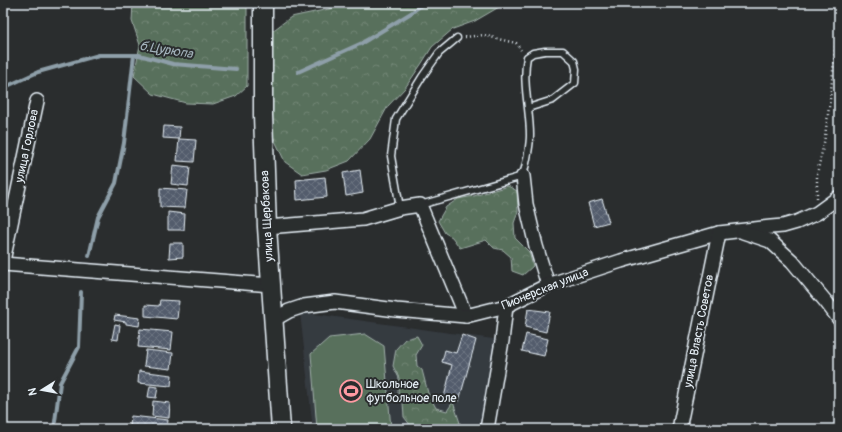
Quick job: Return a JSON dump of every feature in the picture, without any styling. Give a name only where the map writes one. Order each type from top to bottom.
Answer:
[{"type":"street","name":"улица Щербакова","points":[[263,3],[263,115],[267,227],[281,429]]},
{"type":"street","name":"улица Горлова","points":[[3,262],[37,101]]},
{"type":"street","points":[[524,176],[526,204],[536,246],[548,285]]},
{"type":"street","name":"Пионерская улица","points":[[273,320],[289,311],[304,306],[335,302],[396,310],[466,316],[506,306],[548,285],[621,261],[719,233],[783,226],[797,222],[817,213],[839,198]]},
{"type":"street","points":[[267,227],[363,219],[400,208],[420,205],[466,316]]},
{"type":"street","points":[[739,231],[770,241],[792,261],[828,303],[839,319]]},
{"type":"street","name":"улица Власть Советов","points":[[679,429],[719,233]]},
{"type":"street","points":[[3,262],[270,285]]},
{"type":"street","points":[[487,429],[502,341],[506,306]]},
{"type":"lane","points":[[400,208],[391,156],[396,119],[439,53],[456,38]]},
{"type":"lane","points":[[420,205],[524,176],[530,137],[525,65],[527,57],[533,53],[545,51],[563,51],[574,61],[576,69],[575,83],[552,100],[528,108]]},
{"type":"path","points":[[817,213],[817,174],[824,143],[836,41],[839,31]]},
{"type":"path","points":[[456,38],[484,35],[516,43],[527,57]]},
{"type":"shaded area","points":[[300,312],[500,340],[484,429],[313,429]]},
{"type":"green space","points":[[133,3],[242,3],[247,5],[247,86],[236,96],[213,104],[186,103],[153,94],[134,76],[140,45],[132,21]]},
{"type":"green space","points":[[349,3],[501,3],[499,7],[475,21],[453,29],[432,47],[405,88],[388,106],[370,139],[349,161],[326,170],[302,174],[285,162],[263,115],[263,38],[291,17],[343,6]]},
{"type":"green space","points":[[508,186],[517,191],[518,212],[514,223],[515,238],[529,252],[533,266],[523,275],[512,271],[511,257],[503,250],[494,248],[486,240],[460,248],[452,237],[445,233],[438,221],[446,207],[458,199]]},
{"type":"green space","name":"Школьное футбольное поле","points":[[365,334],[384,346],[391,429],[317,429],[311,354],[329,338]]},
{"type":"green space","points":[[417,336],[422,345],[416,355],[417,366],[422,370],[428,393],[436,408],[447,411],[453,402],[460,423],[453,429],[412,429],[404,417],[403,403],[398,393],[399,378],[393,366],[396,349],[405,339]]},
{"type":"building","points":[[164,126],[180,127],[179,139],[163,138]]},
{"type":"building","points":[[179,139],[196,140],[194,162],[177,161]]},
{"type":"building","points":[[173,165],[190,167],[188,186],[171,184]]},
{"type":"building","points":[[360,170],[363,193],[346,196],[343,173]]},
{"type":"building","points":[[325,177],[327,197],[297,200],[296,180]]},
{"type":"building","points":[[160,188],[187,190],[185,208],[160,207]]},
{"type":"building","points":[[602,199],[609,222],[594,226],[588,203]]},
{"type":"building","points":[[168,212],[185,214],[184,230],[168,230]]},
{"type":"building","points":[[170,243],[183,243],[183,257],[169,258]]},
{"type":"building","points":[[160,300],[179,301],[177,319],[145,316],[145,305],[159,306]]},
{"type":"building","points":[[528,309],[550,312],[546,332],[525,327]]},
{"type":"building","points":[[115,315],[140,318],[139,326],[114,320]]},
{"type":"building","points":[[115,324],[120,325],[118,340],[112,339]]},
{"type":"building","points":[[140,329],[173,332],[171,350],[138,347]]},
{"type":"building","points":[[526,334],[548,339],[544,356],[522,351]]},
{"type":"building","points":[[462,335],[476,340],[459,401],[444,397],[452,365],[442,362],[445,350],[456,353]]},
{"type":"building","points":[[146,350],[173,353],[171,369],[144,366]]},
{"type":"building","points":[[139,371],[172,375],[171,386],[138,383]]},
{"type":"building","points":[[150,386],[158,387],[156,398],[148,397]]},
{"type":"building","points":[[153,401],[170,403],[169,418],[152,416]]},
{"type":"building","points":[[131,416],[168,420],[167,429],[148,429],[148,427],[130,426]]},
{"type":"waterway","name":"б.Цурюпа","points":[[298,72],[362,43],[411,13],[424,3]]},
{"type":"waterway","name":"б.Цурюпа","points":[[3,88],[38,72],[99,55],[139,55],[173,64],[236,69]]},
{"type":"waterway","points":[[89,256],[98,217],[116,183],[124,143],[134,55]]},
{"type":"waterway","points":[[54,429],[60,383],[79,347],[81,292]]},
{"type":"place","name":"Школьное футбольное поле","points":[[351,391]]}]
